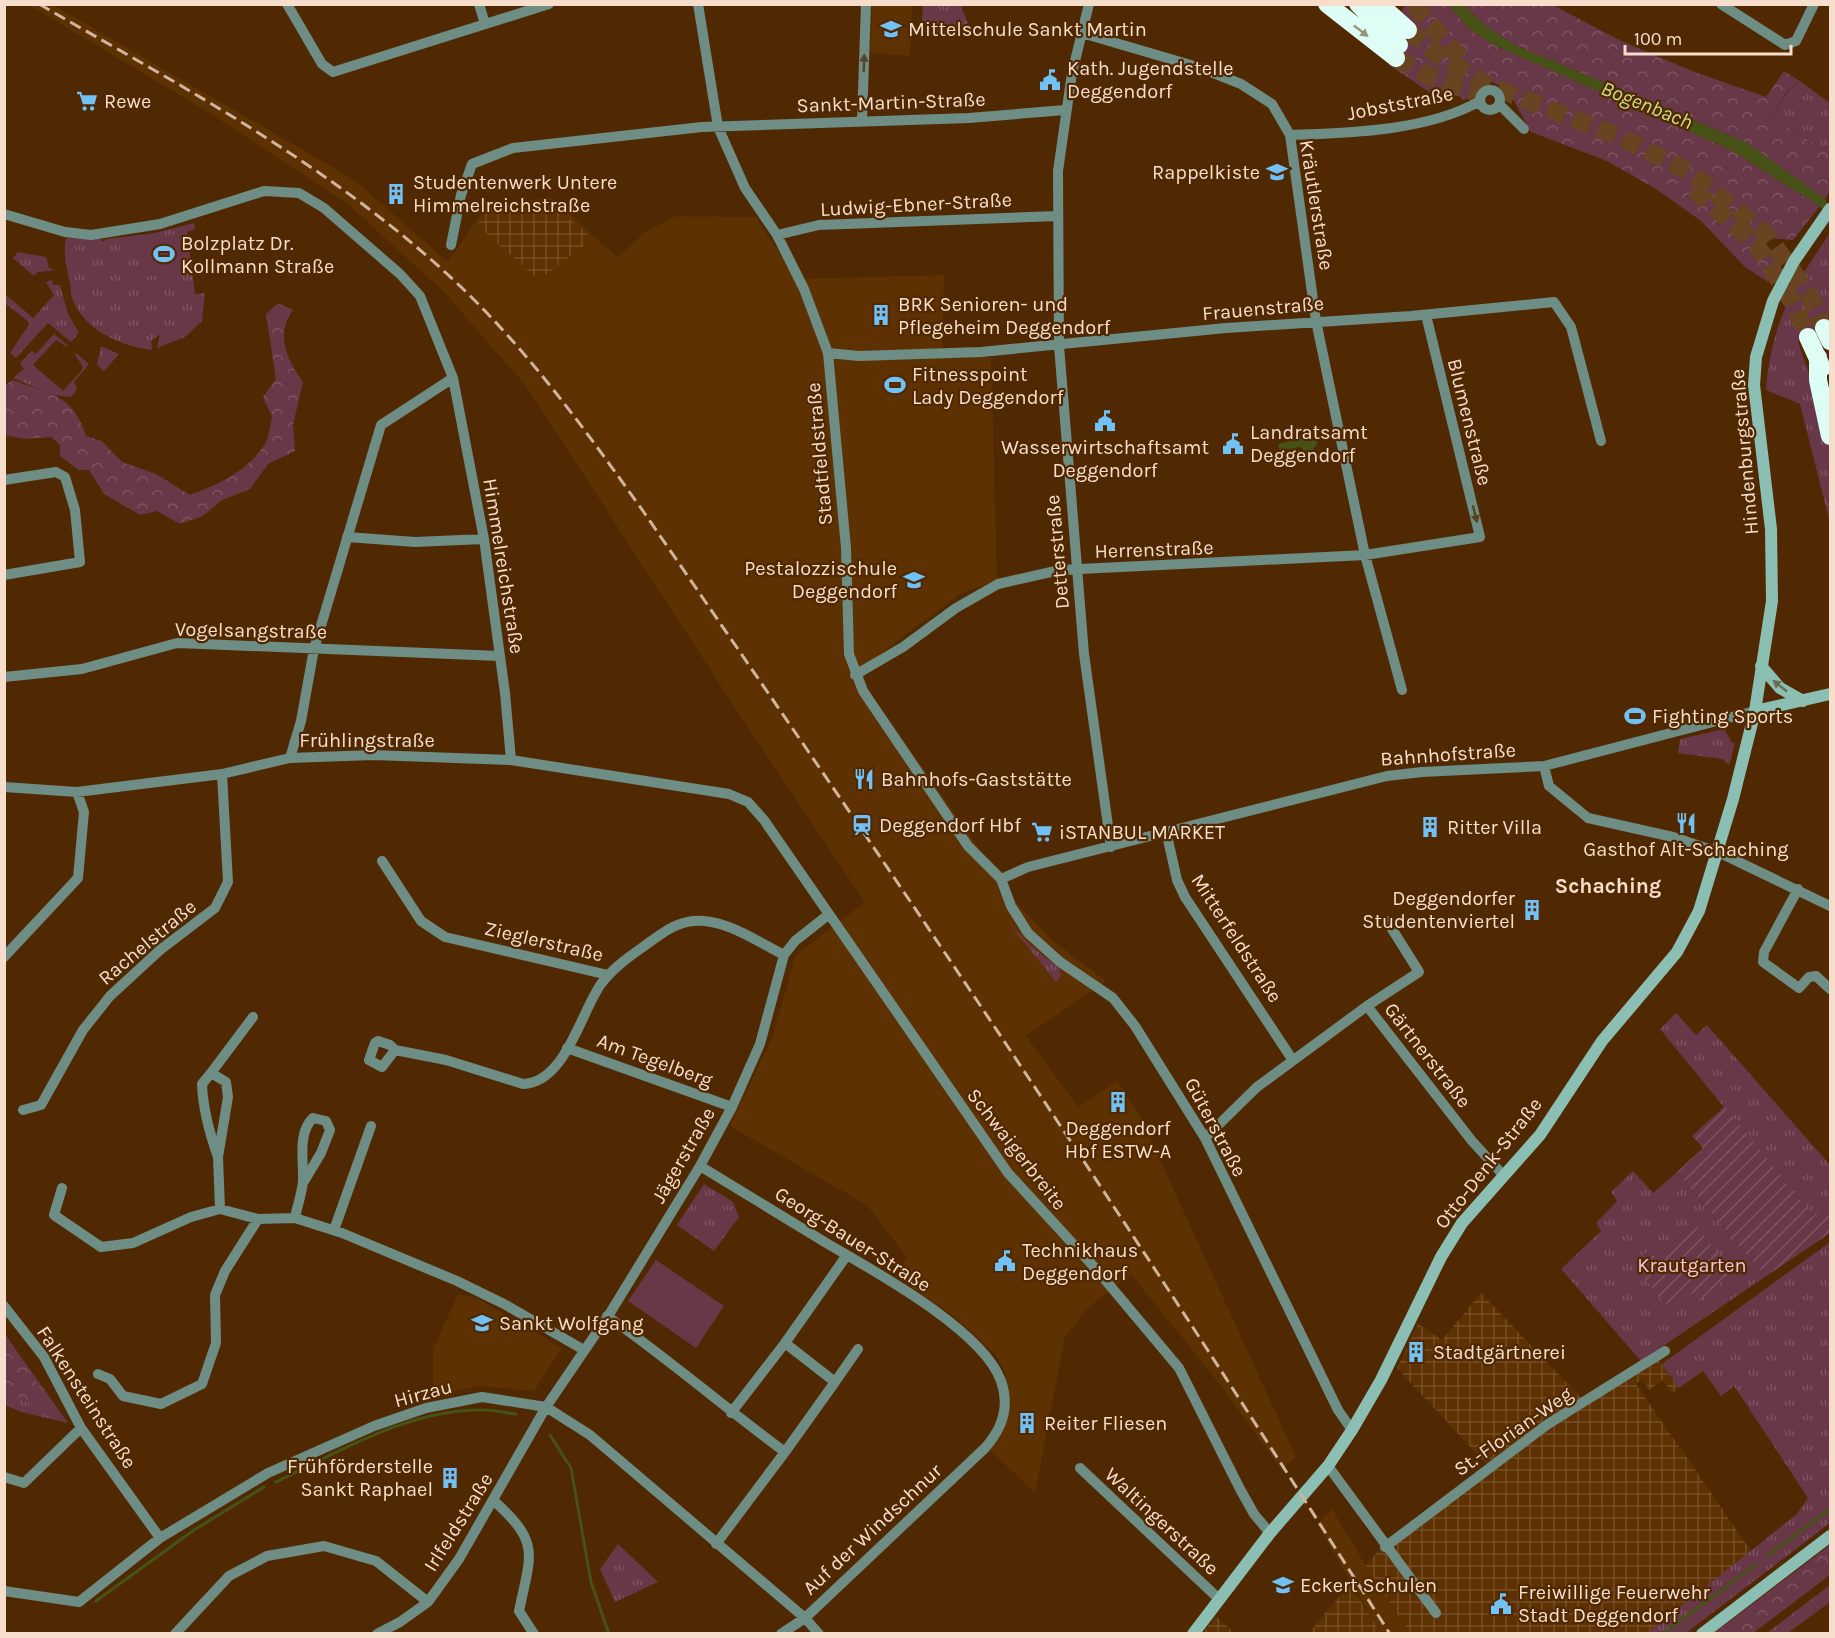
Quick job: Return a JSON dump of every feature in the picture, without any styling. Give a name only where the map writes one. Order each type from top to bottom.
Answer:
[{"type":"highway","points":[[1327,4],[1401,44]]},
{"type":"highway","points":[[1358,4],[1401,44]]},
{"type":"highway","points":[[1379,4],[1401,44]]},
{"type":"highway","points":[[1821,335],[1818,380],[1830,436]]},
{"type":"highway","points":[[1818,357],[1830,389]]},
{"type":"street","points":[[287,4],[322,64],[333,72],[549,4]]},
{"type":"street","points":[[479,4],[485,24]]},
{"type":"street","name":"Stadtfeldstraße","points":[[698,4],[718,127],[745,188],[777,235],[813,309],[828,353],[846,548],[849,654],[855,675],[863,692],[968,846],[1001,879]]},
{"type":"street","points":[[862,121],[866,4]]},
{"type":"street","name":"Detterstraße","points":[[1089,4],[1065,110],[1058,171],[1059,346],[1085,659],[1111,847]]},
{"type":"street","points":[[1721,4],[1772,40],[1785,45],[1796,40],[1814,4]]},
{"type":"street","name":"Kräutlerstraße","points":[[1082,33],[1201,68],[1241,84],[1272,104],[1290,135],[1316,321],[1365,555],[1402,690]]},
{"type":"street","name":"Jobststraße","points":[[1290,135],[1366,132],[1460,113],[1480,101],[1483,93],[1492,91],[1499,97],[1499,104],[1524,129]]},
{"type":"street","name":"Sankt-Martin-Straße","points":[[451,245],[461,195],[472,164],[513,148],[718,127],[969,118],[1065,110]]},
{"type":"street","name":"Himmelreichstraße","points":[[4,214],[65,232],[91,235],[160,224],[264,191],[299,193],[324,208],[400,274],[420,296],[453,378],[484,539],[511,760]]},
{"type":"street","name":"Hindenburgstraße","points":[[1755,711],[1772,601],[1772,529],[1754,385],[1756,357],[1773,301],[1813,233],[1830,209]]},
{"type":"street","name":"Ludwig-Ebner-Straße","points":[[777,235],[819,225],[1058,216]]},
{"type":"street","name":"Frauenstraße","points":[[828,353],[859,356],[981,352],[1316,321],[1425,315],[1554,303],[1571,327],[1601,441]]},
{"type":"street","name":"Blumenstraße","points":[[1425,315],[1480,537]]},
{"type":"street","points":[[290,758],[314,649],[381,425],[453,378]]},
{"type":"street","points":[[4,480],[56,472],[64,477],[75,510],[80,562],[4,574]]},
{"type":"street","points":[[347,537],[415,542],[484,539]]},
{"type":"street","name":"Herrenstraße","points":[[855,675],[903,647],[956,608],[998,584],[1022,577],[1076,570],[1365,555],[1480,537]]},
{"type":"street","name":"Vogelsangstraße","points":[[4,677],[82,669],[177,643],[500,657]]},
{"type":"street","points":[[1761,666],[1780,688],[1803,700]]},
{"type":"street","name":"Bahnhofstraße","points":[[1001,879],[1028,867],[1387,776],[1544,766],[1755,711],[1830,694]]},
{"type":"street","name":"Otto-Denk-Straße","points":[[1193,1634],[1270,1533],[1328,1466],[1352,1430],[1381,1380],[1441,1257],[1462,1223],[1540,1135],[1602,1041],[1677,952],[1699,911],[1718,852],[1755,711]]},
{"type":"street","name":"Frühlingstraße","points":[[4,788],[77,792],[222,774],[290,758],[373,755],[511,760],[729,794]]},
{"type":"street","points":[[1544,766],[1549,786],[1588,818],[1673,837],[1718,852],[1830,906]]},
{"type":"street","name":"Rachelstraße","points":[[23,1110],[41,1105],[83,1030],[110,996],[160,950],[215,908],[228,882],[222,774]]},
{"type":"street","points":[[4,957],[78,878],[84,812],[77,792]]},
{"type":"street","name":"Schwaigerbreite","points":[[729,794],[748,802],[764,820],[1008,1173],[1096,1269],[1179,1368],[1240,1489],[1254,1514],[1270,1533]]},
{"type":"street","name":"Mitterfeldstraße","points":[[1166,831],[1177,879],[1185,897],[1292,1059]]},
{"type":"street","name":"Zieglerstraße","points":[[382,861],[421,921],[445,937],[608,975],[669,929],[690,920],[715,922],[784,955]]},
{"type":"street","name":"Güterstraße","points":[[1001,879],[1011,906],[1028,933],[1059,962],[1113,998],[1133,1023],[1180,1094],[1205,1138],[1338,1410],[1352,1430]]},
{"type":"street","points":[[1798,889],[1764,952],[1763,962],[1800,988],[1809,977],[1816,976],[1830,989]]},
{"type":"street","name":"Jägerstraße","points":[[546,1407],[607,1316],[700,1166],[732,1107],[760,1044],[784,955],[795,941],[828,915]]},
{"type":"street","points":[[1368,1006],[1419,972],[1386,921]]},
{"type":"street","name":"Am Tegelberg","points":[[395,1050],[446,1060],[523,1084],[535,1084],[554,1070],[586,1010],[608,975]]},
{"type":"street","name":"Gärtnerstraße","points":[[1205,1138],[1257,1087],[1292,1059],[1368,1006],[1472,1141],[1504,1176]]},
{"type":"street","points":[[218,1157],[207,1128],[202,1084],[253,1017]]},
{"type":"street","name":"Am Tegelberg","points":[[567,1048],[732,1107]]},
{"type":"street","points":[[211,1073],[226,1082],[228,1096],[218,1157],[220,1209]]},
{"type":"street","points":[[295,1218],[303,1183],[303,1148],[307,1124],[312,1118],[326,1121],[330,1130],[321,1153],[303,1183]]},
{"type":"street","points":[[334,1230],[371,1126]]},
{"type":"street","name":"Georg-Bauer-Straße","points":[[700,1166],[909,1291],[965,1336],[994,1368],[1001,1380],[1005,1405],[996,1435],[985,1448]]},
{"type":"street","points":[[62,1188],[54,1215],[101,1247],[133,1243],[191,1217],[220,1209],[258,1220],[295,1218],[334,1230],[476,1290],[584,1350]]},
{"type":"street","points":[[98,1374],[110,1379],[123,1396],[161,1404],[201,1384],[216,1343],[215,1295],[225,1271],[258,1220]]},
{"type":"street","points":[[731,1413],[847,1255]]},
{"type":"street","name":"Falkensteinstraße","points":[[4,1306],[44,1357],[81,1428],[160,1538]]},
{"type":"street","points":[[607,1316],[667,1358],[731,1413],[785,1452]]},
{"type":"street","points":[[784,1343],[835,1382]]},
{"type":"street","points":[[716,1544],[858,1349]]},
{"type":"street","name":"St.-Florian-Weg","points":[[1385,1547],[1548,1424],[1665,1351]]},
{"type":"street","name":"Hirzau","points":[[4,1591],[79,1602],[160,1538],[268,1473],[374,1426],[426,1408],[482,1397],[546,1407],[590,1435],[805,1618],[819,1634]]},
{"type":"street","name":"Irlfeldstraße","points":[[377,1634],[400,1622],[428,1602],[459,1559],[546,1407]]},
{"type":"street","points":[[4,1477],[24,1483],[81,1428]]},
{"type":"street","name":"Auf der Windschnur","points":[[781,1634],[805,1618],[985,1448]]},
{"type":"street","points":[[1328,1466],[1385,1547],[1436,1612]]},
{"type":"street","name":"Waltingerstraße","points":[[1080,1468],[1219,1599]]},
{"type":"street","points":[[493,1500],[517,1522],[531,1552],[519,1611],[534,1634]]},
{"type":"street","points":[[1702,1634],[1830,1536]]},
{"type":"street","points":[[175,1634],[213,1590],[236,1572],[267,1556],[324,1546],[376,1561],[428,1602]]},
{"type":"shaded area","points":[[29,5],[53,5],[353,179],[448,262],[486,207],[551,197],[618,258],[645,232],[676,216],[756,217],[796,279],[944,275],[942,357],[991,357],[997,580],[961,593],[856,672],[1020,907],[1055,943],[1106,981],[1026,1036],[1078,1107],[1117,1081],[1139,1114],[1296,1457],[1282,1470],[1222,1387],[1131,1274],[1089,1307],[1065,1337],[1035,1493],[990,1450],[1003,1433],[1011,1400],[1003,1366],[995,1354],[956,1318],[897,1277],[907,1257],[867,1205],[730,1126],[772,1038],[796,955],[865,902],[743,720],[526,386],[444,292],[349,205],[208,112]]},
{"type":"shaded area","name":"Mittelschule Sankt Martin","points":[[872,5],[912,5],[910,56],[870,53]]},
{"type":"shaded area","points":[[548,202],[593,238],[539,280],[477,225],[488,209]]},
{"type":"shaded area","points":[[1481,1293],[1583,1400],[1654,1354],[1679,1388],[1672,1393],[1663,1380],[1649,1390],[1642,1379],[1636,1384],[1751,1551],[1647,1634],[1410,1633],[1366,1566],[1389,1538],[1487,1465],[1397,1368],[1418,1324],[1442,1340]]},
{"type":"shaded area","name":"Sankt Wolfgang","points":[[458,1294],[475,1297],[562,1348],[534,1391],[479,1386],[441,1394],[433,1392],[433,1349]]},
{"type":"shaded area","points":[[1332,1509],[1410,1633],[1381,1633],[1317,1524]]},
{"type":"shaded area","points":[[1350,1584],[1381,1633],[1309,1633]]},
{"type":"shaded area","points":[[1216,1616],[1234,1633],[1203,1633]]},
{"type":"green space","points":[[923,5],[963,5],[962,9],[972,32],[921,34]]},
{"type":"green space","points":[[1448,5],[1471,30],[1494,45],[1729,149],[1820,206],[1793,240],[1767,238],[1764,244],[1776,263],[1768,282],[1745,267],[1701,221],[1656,189],[1607,161],[1531,132],[1508,90],[1488,80],[1464,100],[1458,95],[1441,100],[1389,65],[1415,31],[1398,16],[1405,6]]},
{"type":"green space","points":[[1463,5],[1553,5],[1617,39],[1692,71],[1766,97],[1784,71],[1801,82],[1788,90],[1771,116],[1825,151],[1830,143],[1830,191],[1825,199],[1747,143],[1515,45],[1488,28]]},
{"type":"green space","points":[[1801,82],[1830,103],[1830,143],[1825,151],[1771,116],[1789,90]]},
{"type":"green space","points":[[194,223],[195,229],[187,232],[195,294],[205,293],[202,321],[185,337],[157,348],[160,334],[151,341],[152,350],[140,348],[104,335],[85,319],[71,296],[65,258],[66,238],[101,239],[102,242],[107,239],[155,233]]},
{"type":"green space","name":"Bolzplatz Dr. Kollmann Straße","points":[[183,232],[190,267],[146,277],[138,242]]},
{"type":"green space","points":[[1830,233],[1830,325],[1798,342],[1822,412],[1830,450],[1830,523],[1800,404],[1766,390],[1773,345],[1786,307],[1805,271]]},
{"type":"green space","points":[[18,252],[46,257],[49,268],[56,270],[38,272],[34,276],[13,258]]},
{"type":"green space","points":[[52,280],[53,285],[60,285],[68,314],[79,333],[71,342],[48,323],[16,358],[10,353],[30,323],[5,303],[5,294],[33,318],[54,295],[46,282]]},
{"type":"green space","points":[[278,303],[293,310],[285,328],[285,347],[292,365],[303,382],[293,425],[295,451],[268,464],[250,489],[222,500],[203,516],[180,524],[157,511],[140,515],[104,494],[89,470],[79,470],[60,456],[60,445],[51,437],[24,439],[5,435],[5,386],[12,380],[58,397],[74,411],[86,436],[102,441],[122,462],[156,474],[190,495],[232,476],[258,453],[268,434],[272,417],[263,397],[276,379],[266,314]]},
{"type":"green space","points":[[54,334],[68,346],[56,340],[33,365],[63,391],[84,368],[75,355],[76,353],[89,364],[74,382],[77,389],[71,397],[54,395],[13,378],[24,369],[20,363],[32,351],[36,354]]},
{"type":"green space","points":[[101,346],[119,354],[104,371],[97,365]]},
{"type":"green space","points":[[1724,729],[1732,743],[1735,743],[1729,765],[1722,759],[1678,753],[1680,739]]},
{"type":"green space","points":[[1008,922],[1031,946],[1059,968],[1061,976],[1056,982]]},
{"type":"green space","points":[[1676,1013],[1696,1035],[1707,1025],[1830,1165],[1830,1204],[1813,1216],[1660,1029]]},
{"type":"green space","points":[[1725,1106],[1813,1216],[1830,1204],[1830,1233],[1765,1277],[1677,1172],[1703,1148],[1692,1136]]},
{"type":"green space","points":[[1633,1171],[1653,1193],[1677,1172],[1765,1277],[1641,1361],[1561,1269],[1601,1231],[1596,1223],[1617,1201],[1611,1192]],"holes":[[[1649,1251],[1656,1260],[1733,1273],[1697,1301],[1689,1291],[1633,1264]]]},
{"type":"green space","points":[[704,1184],[733,1202],[739,1217],[714,1251],[677,1225]]},
{"type":"green space","name":"Krautgarten","points":[[1697,1227],[1733,1273],[1698,1301],[1689,1291],[1668,1308],[1633,1264],[1650,1251],[1657,1259]]},
{"type":"green space","points":[[1830,1242],[1830,1523],[1686,1633],[1647,1633],[1797,1514],[1808,1498],[1734,1386],[1721,1396],[1703,1371],[1679,1388],[1662,1364]]},
{"type":"green space","points":[[656,1260],[724,1306],[696,1348],[628,1301]]},
{"type":"green space","points":[[4,1333],[68,1423],[21,1412],[5,1405]]},
{"type":"green space","points":[[5,1334],[59,1417],[5,1392]]},
{"type":"green space","points":[[618,1544],[658,1582],[615,1602],[600,1569]]},
{"type":"green space","points":[[1830,1545],[1830,1575],[1753,1633],[1714,1633]]},
{"type":"green space","points":[[1830,1585],[1830,1602],[1788,1633],[1767,1633]]},
{"type":"water","name":"Bogenbach","points":[[1448,5],[1463,5],[1488,28],[1515,45],[1747,143],[1825,199],[1830,207],[1830,225],[1820,206],[1729,149],[1494,45],[1471,30]]},
{"type":"water","points":[[1305,437],[1318,442],[1310,454],[1300,447],[1283,450],[1281,455],[1278,444]]},
{"type":"waterway","points":[[276,1482],[351,1445],[430,1416],[457,1411],[484,1410],[516,1414]]},
{"type":"waterway","points":[[550,1435],[571,1468],[591,1582],[609,1634]]},
{"type":"waterway","points":[[96,1601],[194,1530],[264,1487]]},
{"type":"waterway","points":[[1767,1556],[1830,1509]]},
{"type":"waterway","points":[[1663,1634],[1755,1565]]},
{"type":"tunnel","points":[[1413,4],[1466,65]]},
{"type":"tunnel","points":[[1408,30],[1437,54],[1481,82],[1622,138],[1691,173],[1766,234],[1809,294],[1824,328]]},
{"type":"tunnel","points":[[1396,58],[1435,79],[1491,98]]},
{"type":"tunnel","points":[[1694,189],[1756,244],[1795,306],[1808,337]]},
{"type":"railway","points":[[39,4],[204,99],[311,167],[363,204],[412,243],[460,286],[534,366],[643,511],[882,860],[1175,1300],[1390,1634]]},
{"type":"place","name":"Mittelschule Sankt Martin","points":[[891,29]]},
{"type":"place","name":"Kath. Jugendstelle Deggendorf","points":[[1050,80]]},
{"type":"place","name":"Rewe","points":[[87,101]]},
{"type":"place","name":"Rappelkiste","points":[[1277,172]]},
{"type":"place","name":"Studentenwerk Untere Himmelreichstraße","points":[[396,194]]},
{"type":"place","name":"Bolzplatz Dr. Kollmann Straße","points":[[164,254]]},
{"type":"place","name":"BRK Senioren- und Pflegeheim Deggendorf","points":[[881,315]]},
{"type":"place","name":"Fitnesspoint Lady Deggendorf","points":[[895,385]]},
{"type":"place","name":"Wasserwirtschaftsamt Deggendorf","points":[[1105,421]]},
{"type":"place","name":"Landratsamt Deggendorf","points":[[1233,444]]},
{"type":"place","name":"Pestalozzischule Deggendorf","points":[[914,580]]},
{"type":"place","name":"Fighting Sports","points":[[1635,716]]},
{"type":"place","name":"Bahnhofs-Gaststätte","points":[[864,779]]},
{"type":"place","name":"Gasthof Alt-Schaching","points":[[1686,823]]},
{"type":"place","name":"Deggendorf Hbf","points":[[862,825]]},
{"type":"place","name":"Ritter Villa","points":[[1430,827]]},
{"type":"place","name":"iSTANBUL MARKET","points":[[1042,832]]},
{"type":"place","name":"Deggendorfer Studentenviertel","points":[[1532,910]]},
{"type":"place","name":"Deggendorf Hbf ESTW-A","points":[[1118,1102]]},
{"type":"place","name":"Technikhaus Deggendorf","points":[[1005,1261]]},
{"type":"place","name":"Sankt Wolfgang","points":[[482,1323]]},
{"type":"place","name":"Stadtgärtnerei","points":[[1416,1352]]},
{"type":"place","name":"Reiter Fliesen","points":[[1027,1423]]},
{"type":"place","name":"Frühförderstelle Sankt Raphael","points":[[450,1478]]},
{"type":"place","name":"Eckert Schulen","points":[[1283,1585]]},
{"type":"place","name":"Freiwillige Feuerwehr Stadt Deggendorf","points":[[1501,1604]]},
{"type":"district","name":"Schaching","points":[[1608,886]]}]
